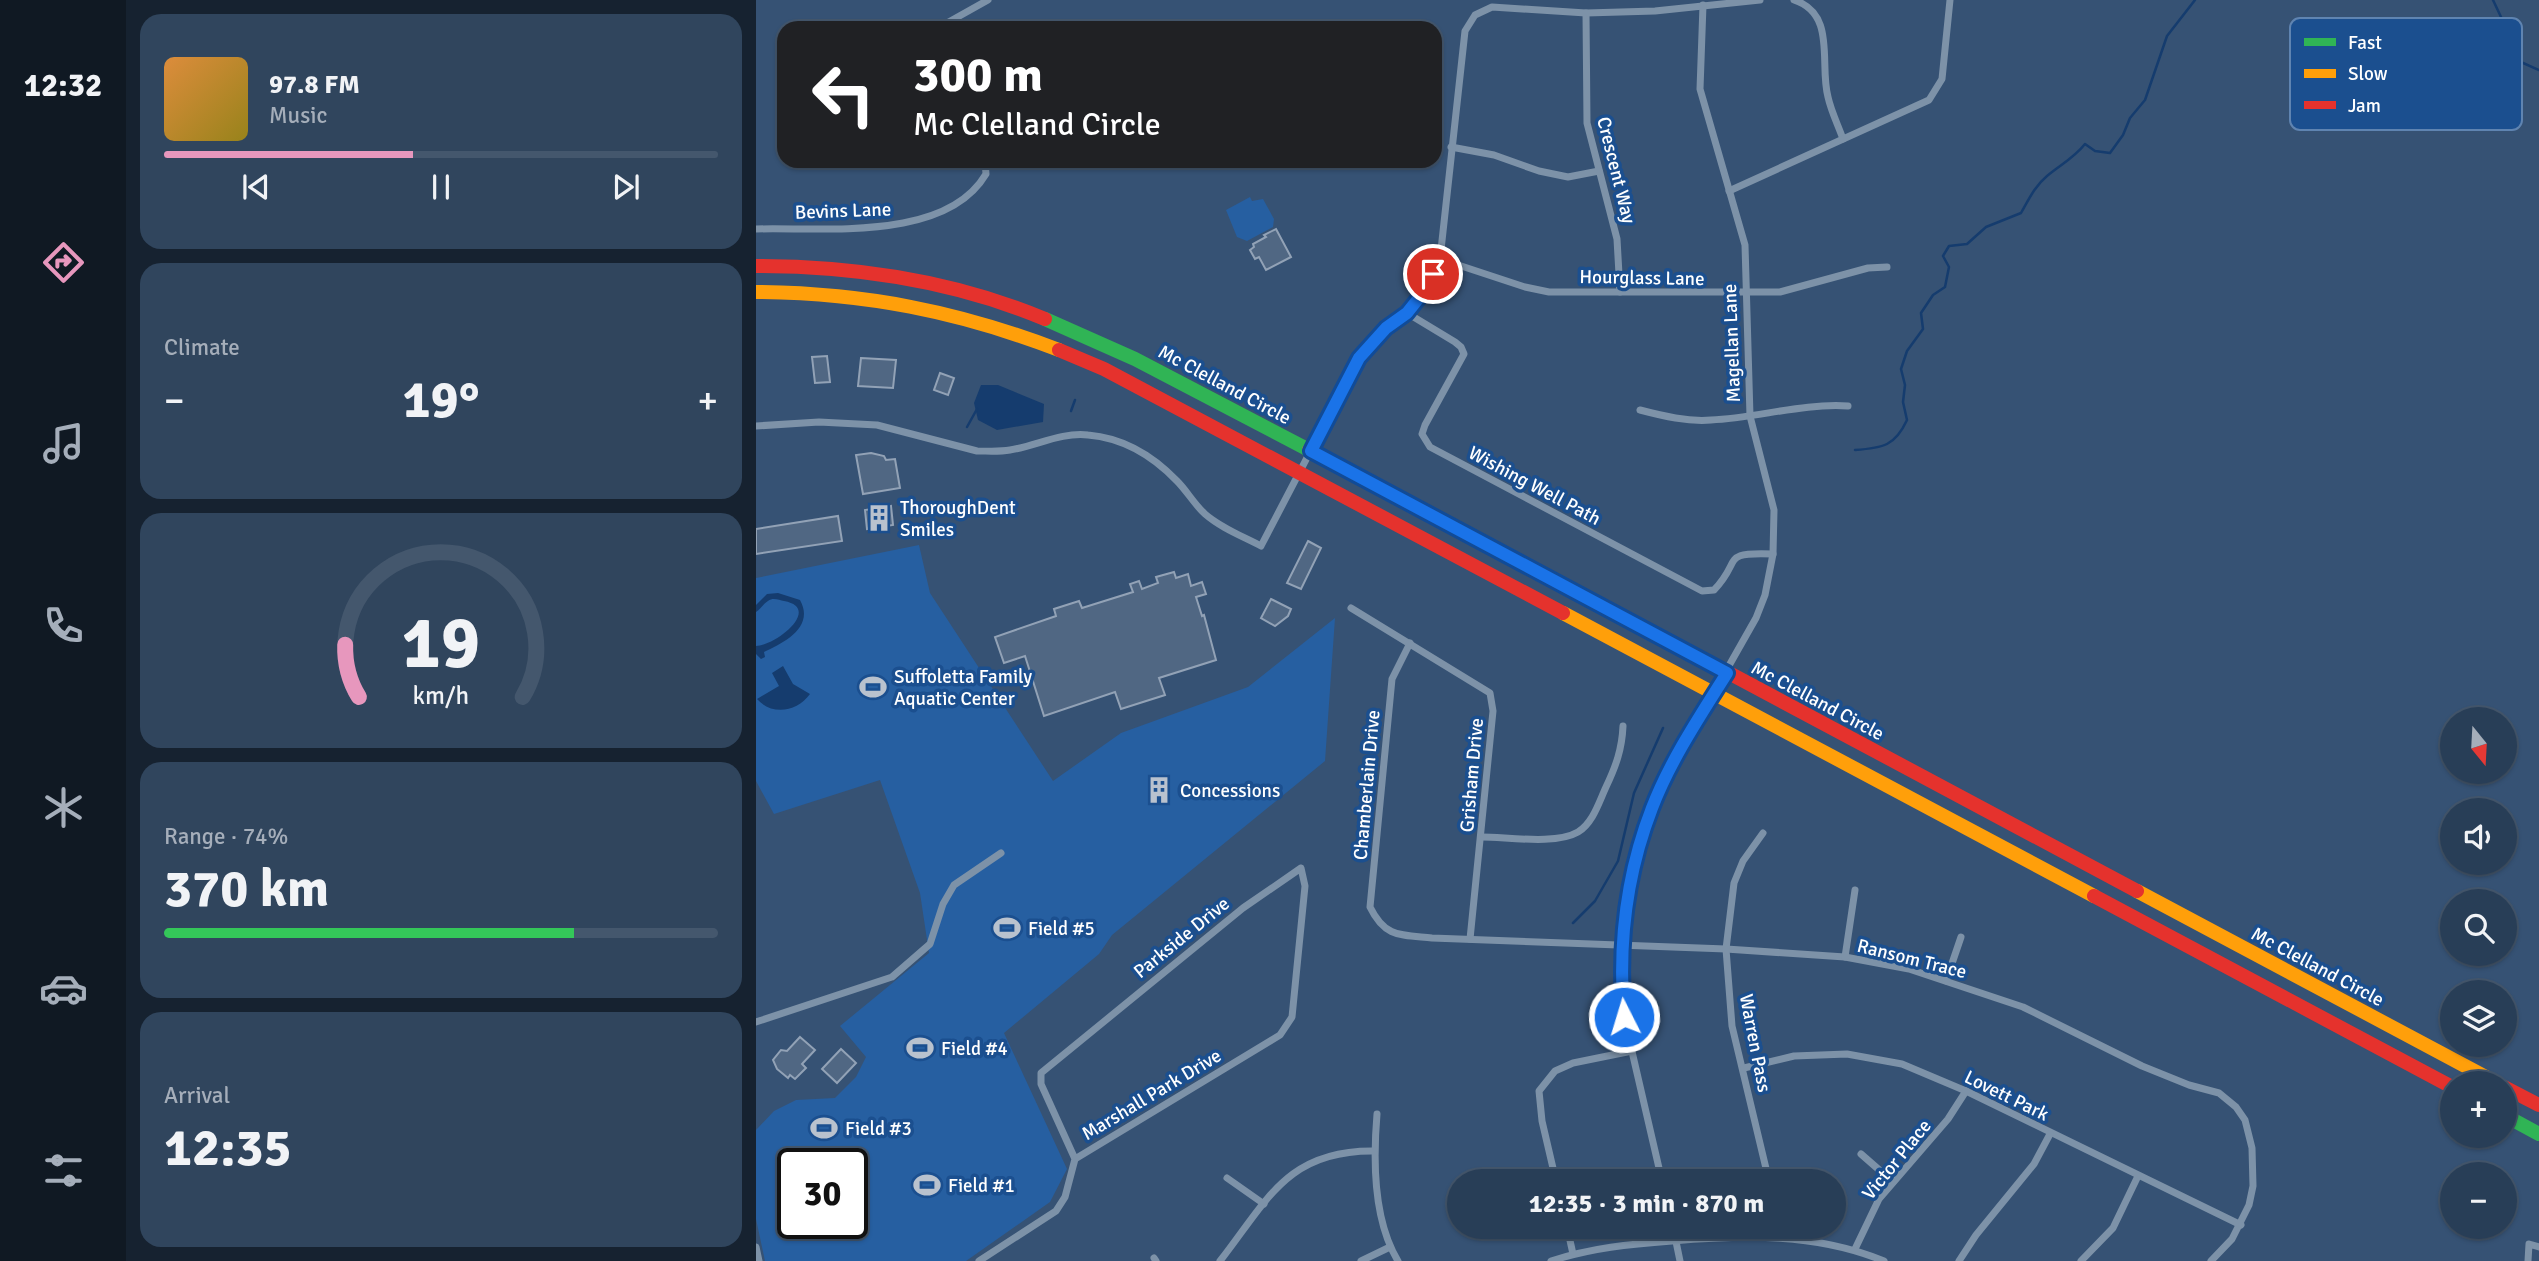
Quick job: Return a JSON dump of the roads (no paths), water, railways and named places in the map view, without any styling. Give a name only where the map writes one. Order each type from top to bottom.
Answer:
[{"type":"highway","name":"Mc Clelland Circle","points":[[756,266],[832,268],[897,275],[950,286],[1020,307],[1112,346],[2474,1071]]},
{"type":"highway","points":[[756,292],[833,293],[925,307],[1003,328],[1104,369],[2440,1081]]},
{"type":"highway","points":[[2517,1094],[2539,1105]]},
{"type":"highway","points":[[2517,1122],[2539,1134]]},
{"type":"street","points":[[951,21],[988,0]]},
{"type":"street","points":[[756,426],[854,423],[915,433],[977,451],[994,452],[1065,435],[1085,434],[1107,438],[1126,443],[1163,467],[1203,512],[1217,523],[1261,546],[1359,358],[1386,328],[1407,313],[1426,289],[1440,259],[1465,32],[1475,15],[1492,7],[1586,13],[1655,11],[1760,0]]},
{"type":"street","points":[[1794,0],[1816,15],[1825,36],[1828,97],[1843,139]]},
{"type":"street","points":[[1730,191],[1929,100],[1942,79],[1950,0]]},
{"type":"street","name":"Magellan Lane","points":[[1659,1169],[1624,1017],[1620,971],[1631,881],[1652,806],[1756,618],[1765,595],[1773,554],[1774,510],[1750,416],[1745,245],[1700,89],[1703,5]]},
{"type":"street","name":"Crescent Way","points":[[1586,13],[1587,123],[1617,239],[1620,292]]},
{"type":"street","points":[[1451,147],[1494,155],[1539,171],[1568,177],[1599,171]]},
{"type":"street","name":"Bevins Lane","points":[[756,229],[879,226],[925,218],[970,195],[986,174],[986,168]]},
{"type":"street","name":"Hourglass Lane","points":[[1440,259],[1525,287],[1549,292],[1780,292],[1868,268],[1887,267]]},
{"type":"street","name":"Wishing Well Path","points":[[1407,313],[1455,341],[1464,354],[1425,425],[1422,434],[1430,447],[1702,592],[1714,590],[1738,556],[1746,553],[1773,554]]},
{"type":"street","points":[[1640,410],[1668,417],[1709,421],[1825,404],[1848,406]]},
{"type":"street","name":"Grisham Drive","points":[[1351,608],[1490,693],[1493,711],[1470,939]]},
{"type":"street","name":"Chamberlain Drive","points":[[1385,929],[1377,923],[1370,906],[1392,679],[1410,643]]},
{"type":"street","points":[[1482,837],[1556,838],[1578,832],[1592,818],[1617,763],[1623,744],[1623,726]]},
{"type":"street","name":"Warren Pass","points":[[1763,834],[1743,861],[1734,883],[1726,949],[1732,1026],[1766,1169]]},
{"type":"street","points":[[756,1022],[892,977],[930,944],[943,904],[954,885],[1001,853]]},
{"type":"street","name":"Parkside Drive","points":[[1075,1158],[1041,1084],[1041,1073],[1243,908],[1301,867],[1305,886],[1292,1017]]},
{"type":"street","points":[[1845,957],[1855,890]]},
{"type":"street","name":"Ransom Trace","points":[[1385,929],[1397,934],[1470,939],[1622,944],[1845,957],[1909,969],[2023,1007],[2142,1066],[2189,1085],[2219,1093],[2236,1107],[2245,1119],[2252,1148],[2253,1186],[2249,1205],[2232,1239],[2211,1261]]},
{"type":"street","points":[[1947,981],[1961,937]]},
{"type":"street","name":"Marshall Park Drive","points":[[979,1261],[1056,1210],[1065,1198],[1075,1158],[1280,1035],[1292,1017]]},
{"type":"street","points":[[1553,1169],[1542,1121],[1539,1091],[1555,1071],[1573,1063],[1632,1051]]},
{"type":"street","name":"Lovett Park","points":[[1744,1068],[1794,1056],[1847,1054],[1902,1064],[1966,1091],[2241,1225]]},
{"type":"street","name":"Victor Place","points":[[1855,1249],[1879,1199],[1948,1119],[1966,1091]]},
{"type":"street","points":[[1377,1114],[1374,1151],[1379,1201],[1390,1247],[1398,1261]]},
{"type":"street","points":[[1959,1261],[1976,1235],[2034,1164],[2050,1134]]},
{"type":"street","points":[[1220,1261],[1285,1178],[1324,1156],[1374,1151]]},
{"type":"street","points":[[1861,1154],[1893,1182]]},
{"type":"street","points":[[2081,1261],[2113,1228],[2138,1176]]},
{"type":"street","points":[[1227,1178],[1264,1205]]},
{"type":"street","points":[[1570,1239],[1573,1254]]},
{"type":"street","points":[[1551,1261],[1615,1246],[1688,1239]]},
{"type":"street","points":[[1790,1239],[1855,1249],[1884,1261]]},
{"type":"street","points":[[1676,1240],[1680,1261]]},
{"type":"street","points":[[2528,1261],[2529,1244],[2539,1247]]},
{"type":"street","points":[[756,1247],[759,1261]]},
{"type":"street","points":[[1361,1261],[1390,1247]]},
{"type":"waterway","points":[[1855,450],[1887,444],[1898,435],[1907,420],[1903,402],[1905,385],[1901,369],[1907,351],[1923,329],[1921,313],[1933,295],[1945,287],[1949,267],[1943,256],[1949,246],[1967,244],[1986,227],[2021,213],[2043,180],[2085,144],[2095,151],[2110,153],[2123,135],[2130,118],[2145,100],[2167,36],[2195,0]]},
{"type":"waterway","points":[[2493,0],[2501,18]]},
{"type":"waterway","points":[[2522,62],[2539,70]]},
{"type":"waterway","points":[[1071,411],[1075,400]]},
{"type":"waterway","points":[[967,427],[977,409]]},
{"type":"waterway","points":[[1573,923],[1595,901],[1618,861],[1634,793],[1663,728]]},
{"type":"place","name":"ThoroughDent Smiles","points":[[879,518]]},
{"type":"place","name":"Suffoletta Family Aquatic Center","points":[[873,687]]},
{"type":"place","name":"Concessions","points":[[1159,790]]},
{"type":"place","name":"Field #5","points":[[1007,928]]},
{"type":"place","name":"Field #4","points":[[920,1048]]},
{"type":"place","name":"Field #3","points":[[824,1128]]},
{"type":"place","name":"Field #1","points":[[927,1185]]}]
